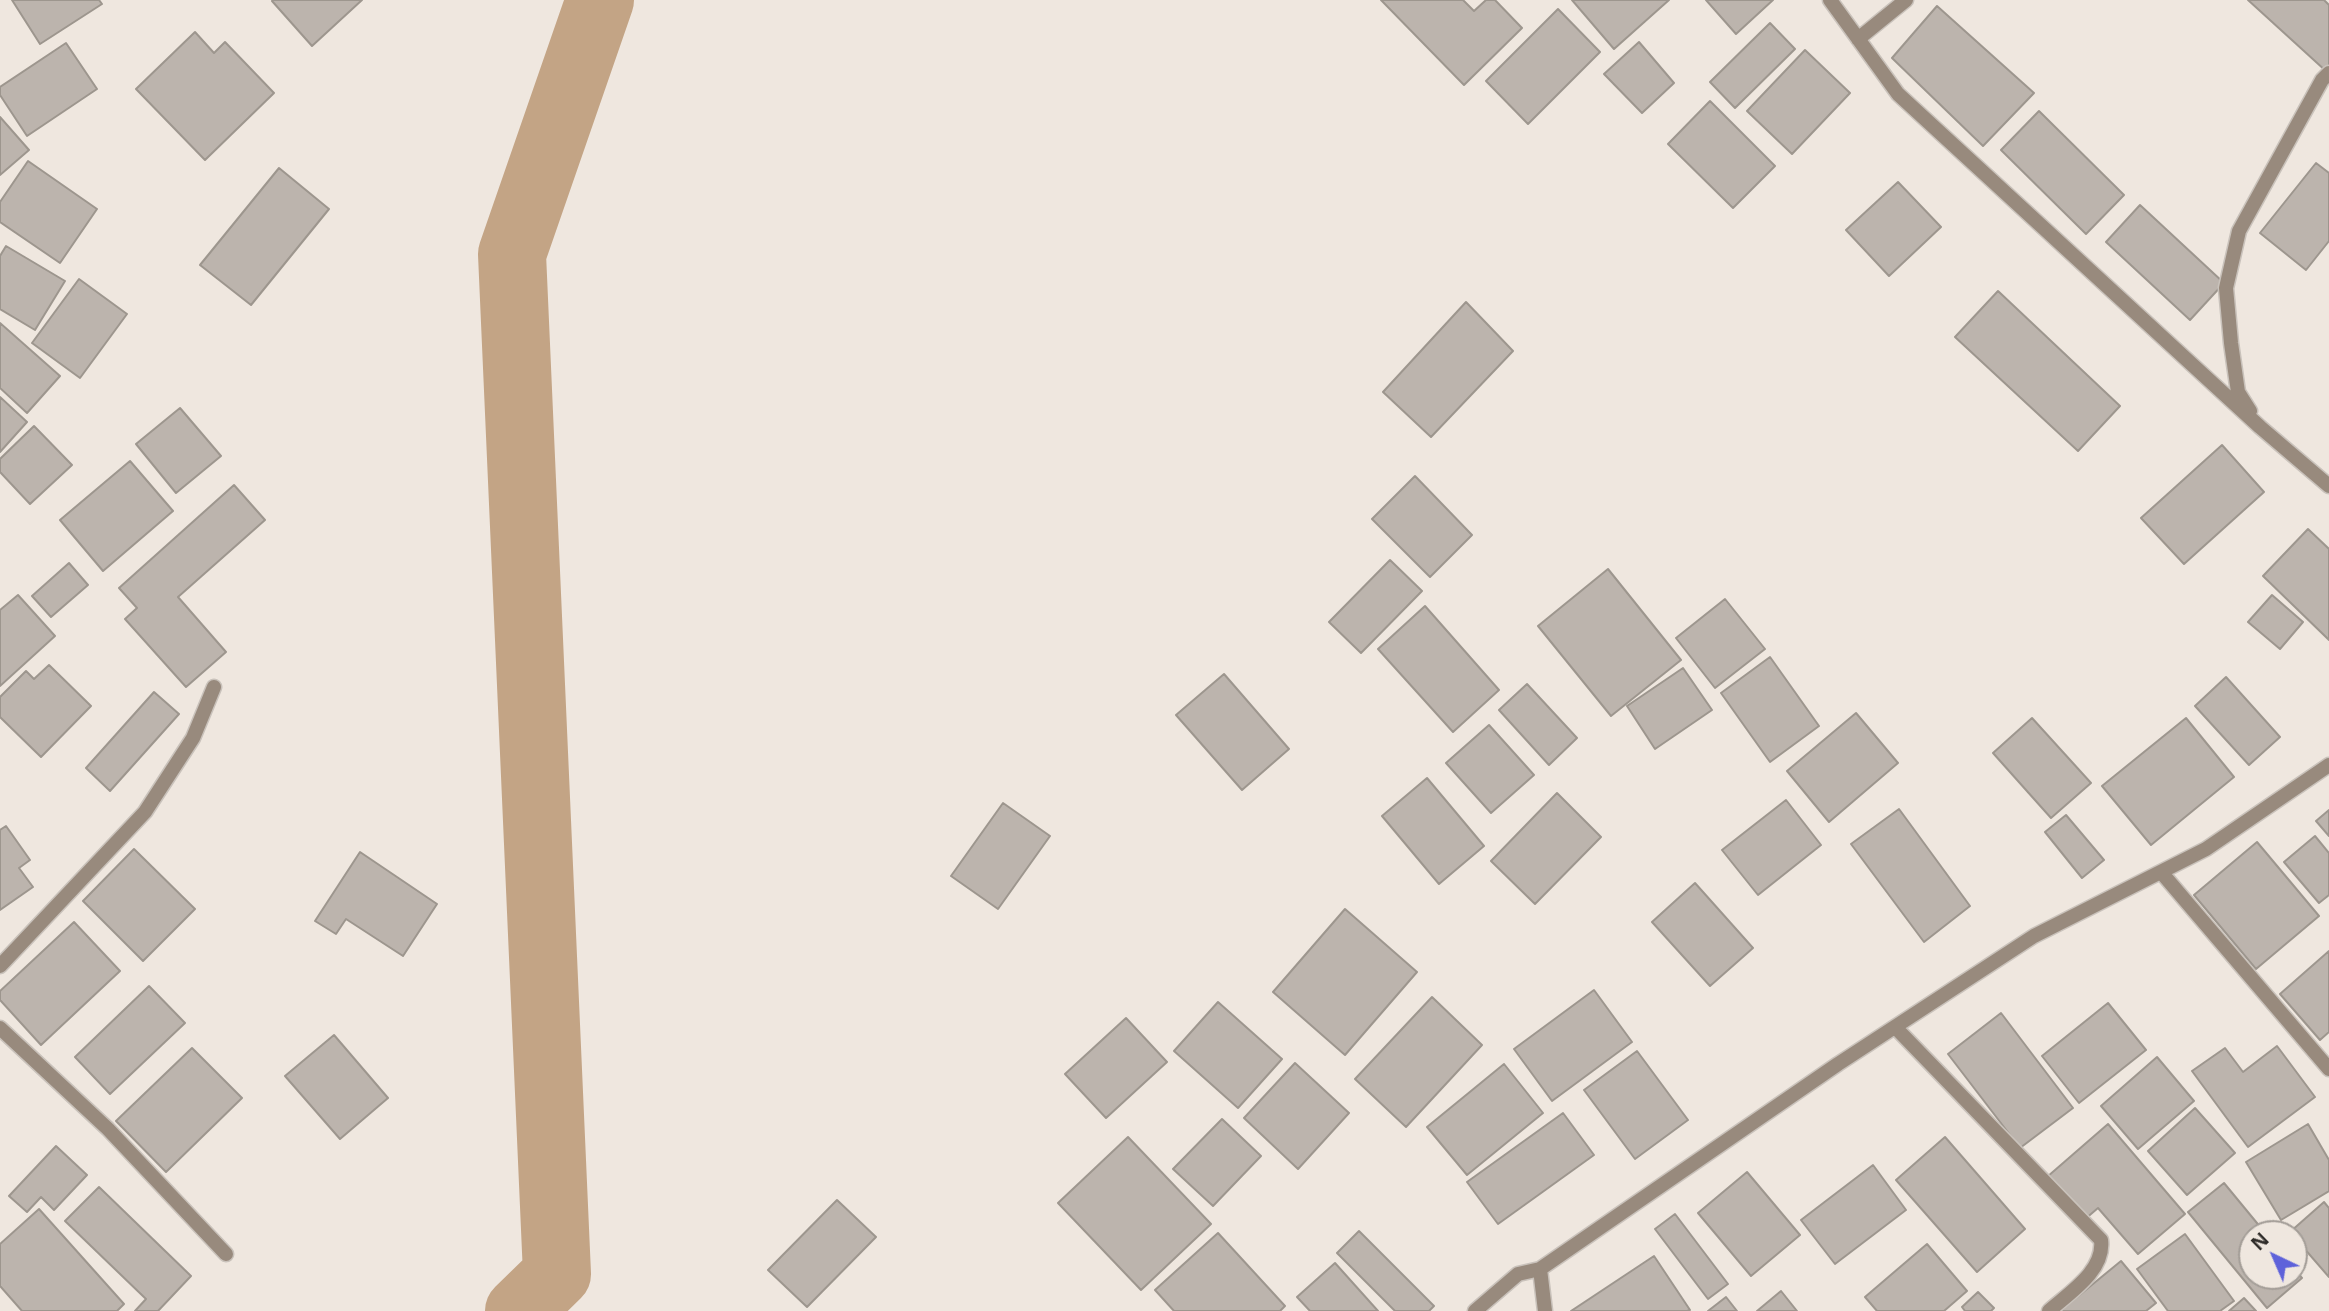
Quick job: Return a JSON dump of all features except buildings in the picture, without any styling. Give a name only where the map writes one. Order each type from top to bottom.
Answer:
[{"type":"street","points":[[1830,0],[1898,94],[2260,427],[2329,486]]},
{"type":"street","points":[[1858,39],[1906,0]]},
{"type":"street","points":[[2260,427],[2238,392],[2227,288],[2239,231],[2322,80],[2329,73]]},
{"type":"street","points":[[0,966],[145,812],[193,738],[214,687]]},
{"type":"street","points":[[1475,1311],[1518,1274],[1539,1269],[2034,936],[2206,849],[2329,765]]},
{"type":"street","points":[[2161,872],[2329,1069]]},
{"type":"street","points":[[1895,1027],[2101,1240],[2100,1257],[2089,1275],[2049,1311]]},
{"type":"street","points":[[0,1028],[108,1129],[226,1254]]},
{"type":"street","points":[[1539,1269],[1545,1311]]},
{"type":"waterway","points":[[519,1311],[557,1274],[512,254],[600,0]]}]
